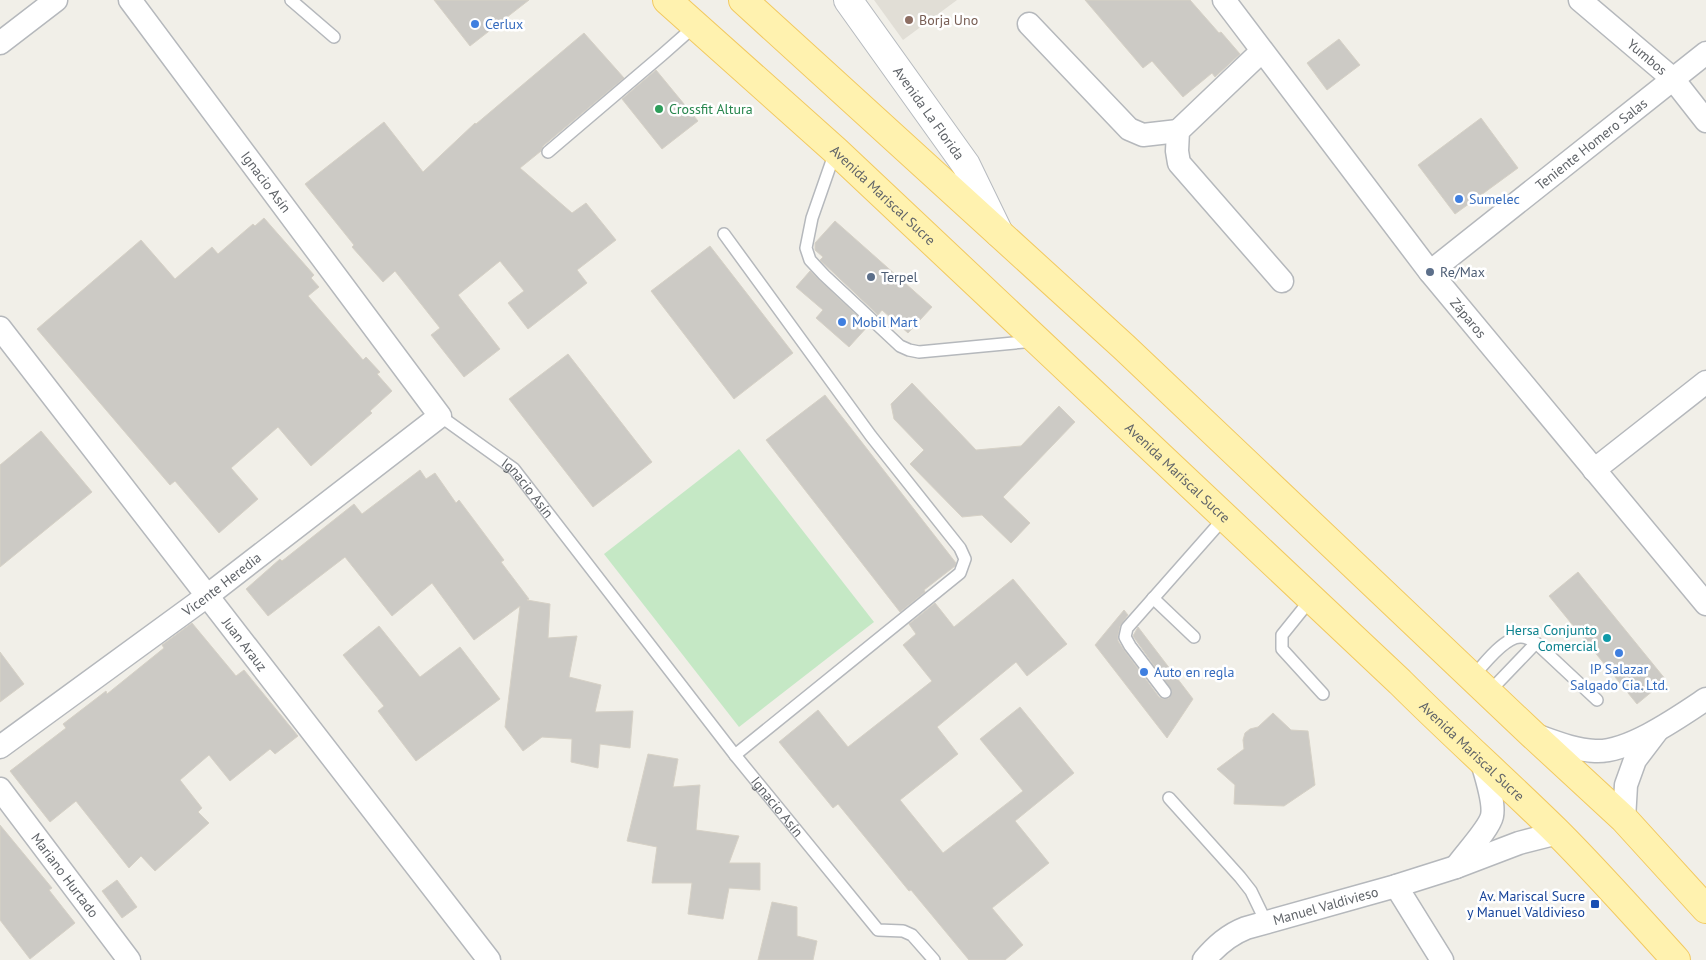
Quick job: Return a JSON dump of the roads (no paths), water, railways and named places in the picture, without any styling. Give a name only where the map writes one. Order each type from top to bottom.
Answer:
[{"type":"main road","name":"Avenida Mariscal Sucre","points":[[667,0],[836,151],[1481,759],[1558,833],[1676,960]]},
{"type":"main road","points":[[743,0],[1124,347],[1624,819],[1706,909]]},
{"type":"main road","name":"Avenida La Florida","points":[[848,0],[966,165],[999,233]]},
{"type":"street","points":[[0,42],[56,0]]},
{"type":"street","name":"Ignacio Asín","points":[[130,0],[440,416]]},
{"type":"street","name":"Záparos","points":[[1224,0],[1430,272],[1706,604]]},
{"type":"street","name":"Yumbos","points":[[1580,0],[1673,79],[1706,121]]},
{"type":"street","points":[[1029,24],[1130,129],[1143,135],[1178,131],[1262,51]]},
{"type":"street","name":"Teniente Homero Salas","points":[[1430,272],[1706,53]]},
{"type":"street","points":[[1178,131],[1177,151],[1179,163],[1282,281]]},
{"type":"street","name":"Juan Arauz","points":[[0,328],[489,960]]},
{"type":"street","points":[[1594,470],[1706,382]]},
{"type":"street","name":"Vicente Heredia","points":[[0,747],[207,596],[440,416]]},
{"type":"street","points":[[1532,734],[1573,747],[1597,751],[1624,746],[1658,729],[1706,699]]},
{"type":"street","points":[[1624,819],[1626,785],[1635,760],[1658,729]]},
{"type":"street","points":[[1456,867],[1481,834],[1492,814],[1490,790],[1481,759]]},
{"type":"street","name":"Mariano Hurtado","points":[[0,789],[129,960]]},
{"type":"street","name":"Manuel Valdivieso","points":[[1204,960],[1221,942],[1232,934],[1266,922],[1396,886],[1456,867],[1519,843],[1558,833]]},
{"type":"street","points":[[1396,886],[1442,960]]},
{"type":"lane","points":[[291,0],[334,37]]},
{"type":"lane","points":[[548,152],[696,25]]},
{"type":"lane","points":[[836,151],[812,218],[806,248],[810,260],[824,275],[900,346],[909,350],[919,352],[1037,341]]},
{"type":"lane","points":[[724,234],[871,436],[960,548],[965,559],[960,572],[735,755]]},
{"type":"lane","name":"Ignacio Asín","points":[[440,416],[514,469],[735,755],[878,930],[903,931],[912,935],[934,960]]},
{"type":"lane","points":[[1165,692],[1130,646],[1125,637],[1126,628],[1225,517]]},
{"type":"lane","points":[[1153,598],[1194,637]]},
{"type":"lane","points":[[1311,598],[1282,635],[1282,649],[1323,694]]},
{"type":"lane","points":[[1480,685],[1500,648],[1511,639],[1520,636],[1536,643],[1597,700]]},
{"type":"lane","points":[[1480,685],[1536,643]]},
{"type":"lane","points":[[1169,798],[1251,891],[1266,922]]},
{"type":"place","name":"Borja Uno","points":[[909,20]]},
{"type":"place","name":"Cerlux","points":[[475,24]]},
{"type":"place","name":"Crossfit Altura","points":[[659,109]]},
{"type":"place","name":"Sumelec","points":[[1459,199]]},
{"type":"place","name":"Re/Max","points":[[1430,272]]},
{"type":"place","name":"Terpel","points":[[871,277]]},
{"type":"place","name":"Mobil Mart","points":[[842,322]]},
{"type":"place","name":"Hersa Conjunto Comercial","points":[[1607,638]]},
{"type":"place","name":"IP Salazar Salgado Cia. Ltd.","points":[[1619,653]]},
{"type":"place","name":"Auto en regla","points":[[1144,672]]},
{"type":"place","name":"Av. Mariscal Sucre y Manuel Valdivieso","points":[[1595,904]]}]
